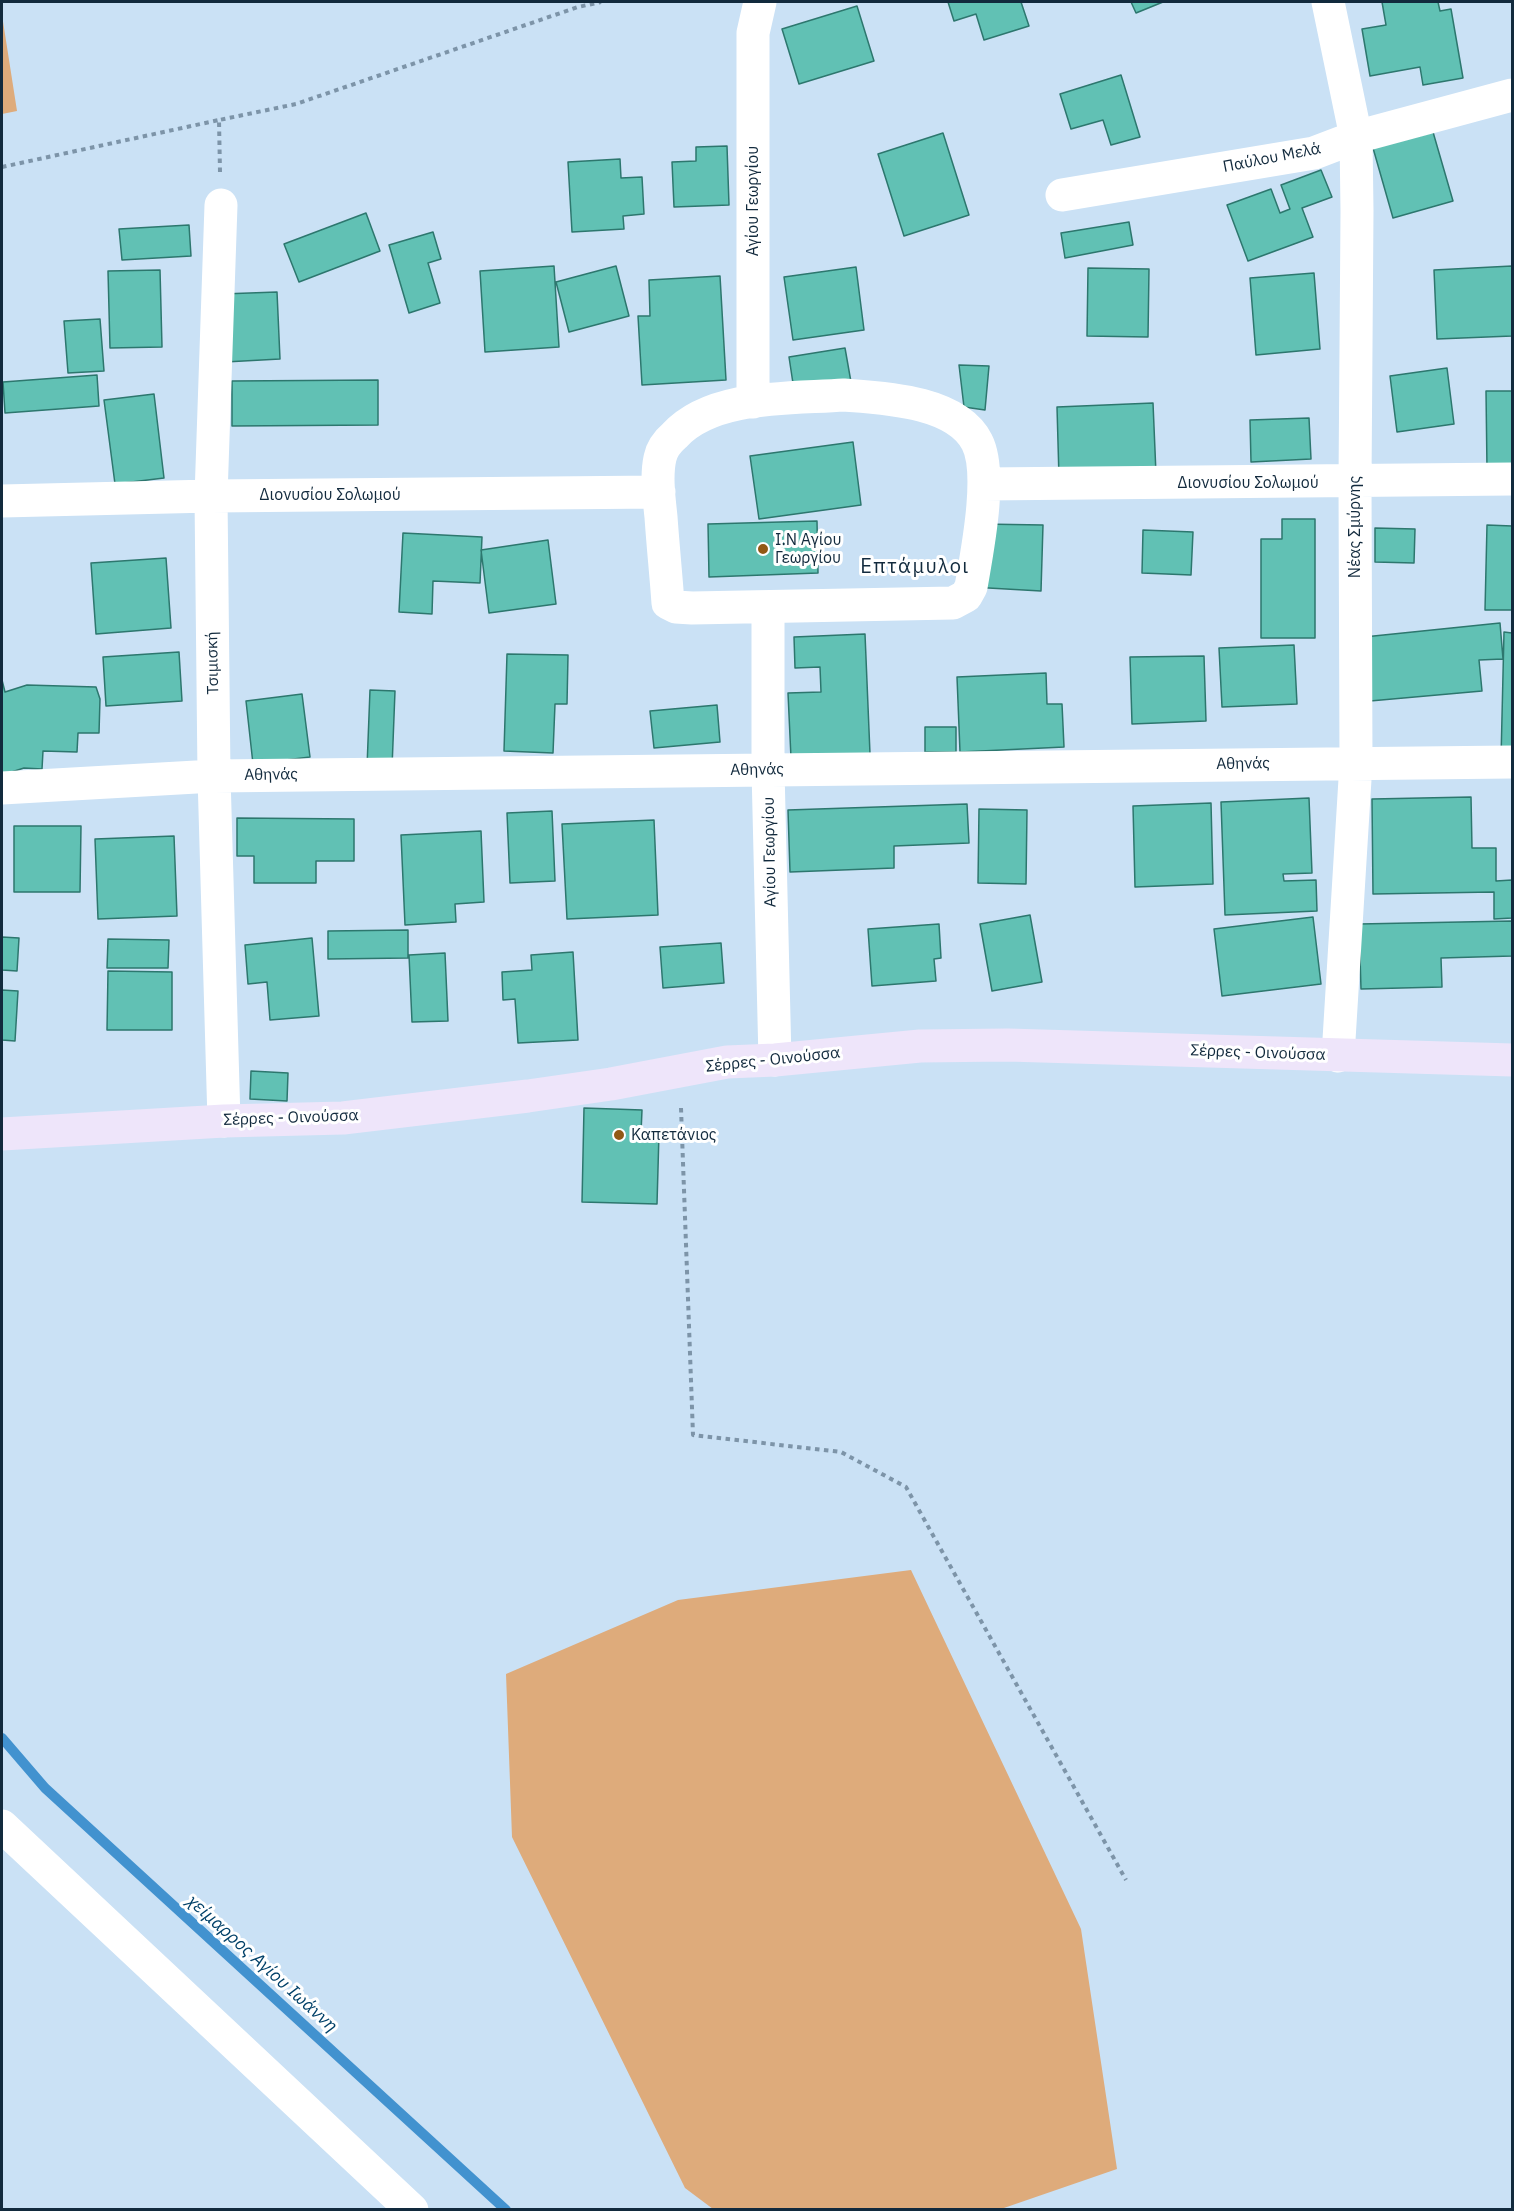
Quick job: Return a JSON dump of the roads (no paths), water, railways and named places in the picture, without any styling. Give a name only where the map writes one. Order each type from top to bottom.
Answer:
[{"type":"street","name":"Αγίου Γεωργίου","points":[[753,402],[753,33],[760,2]]},
{"type":"street","name":"Νέας Σμύρνης","points":[[1328,2],[1356,137],[1356,763],[1338,1056]]},
{"type":"street","name":"Παύλου Μελά","points":[[1062,195],[1314,153],[1356,137],[1512,95]]},
{"type":"street","name":"Τσιμισκή","points":[[220,205],[211,496],[214,776],[224,1120]]},
{"type":"street","points":[[844,396],[900,400],[926,407],[952,418],[973,435],[980,449],[984,484],[971,587],[966,596],[958,602],[684,608],[668,603],[658,492],[660,457],[668,442],[680,429],[693,420],[718,410],[753,402],[844,396]]},
{"type":"street","name":"Διονυσίου Σολωμού","points":[[984,484],[1512,479]]},
{"type":"street","name":"Διονυσίου Σολωμού","points":[[2,501],[211,496],[658,492]]},
{"type":"street","name":"Αγίου Γεωργίου","points":[[768,607],[768,770],[775,1060]]},
{"type":"street","name":"Αθηνάς","points":[[2,788],[214,776],[1512,762]]},
{"type":"street","name":"Σέρρες - Οινούσσα","points":[[2,1134],[224,1120],[343,1118],[528,1096],[727,1062],[775,1060],[920,1046],[1008,1045],[1512,1060]]},
{"type":"street","points":[[2,1826],[412,2210]]},
{"type":"waterway","name":"χείμαρρος Αγίου Ιωάννη","points":[[2,1738],[45,1788],[506,2210]]},
{"type":"place","name":"Ι.Ν Αγίου Γεωργίου","points":[[763,549]]},
{"type":"place","name":"Καπετάνιος","points":[[619,1135]]},
{"type":"district","name":"Επτάμυλοι","points":[[915,567]]}]
